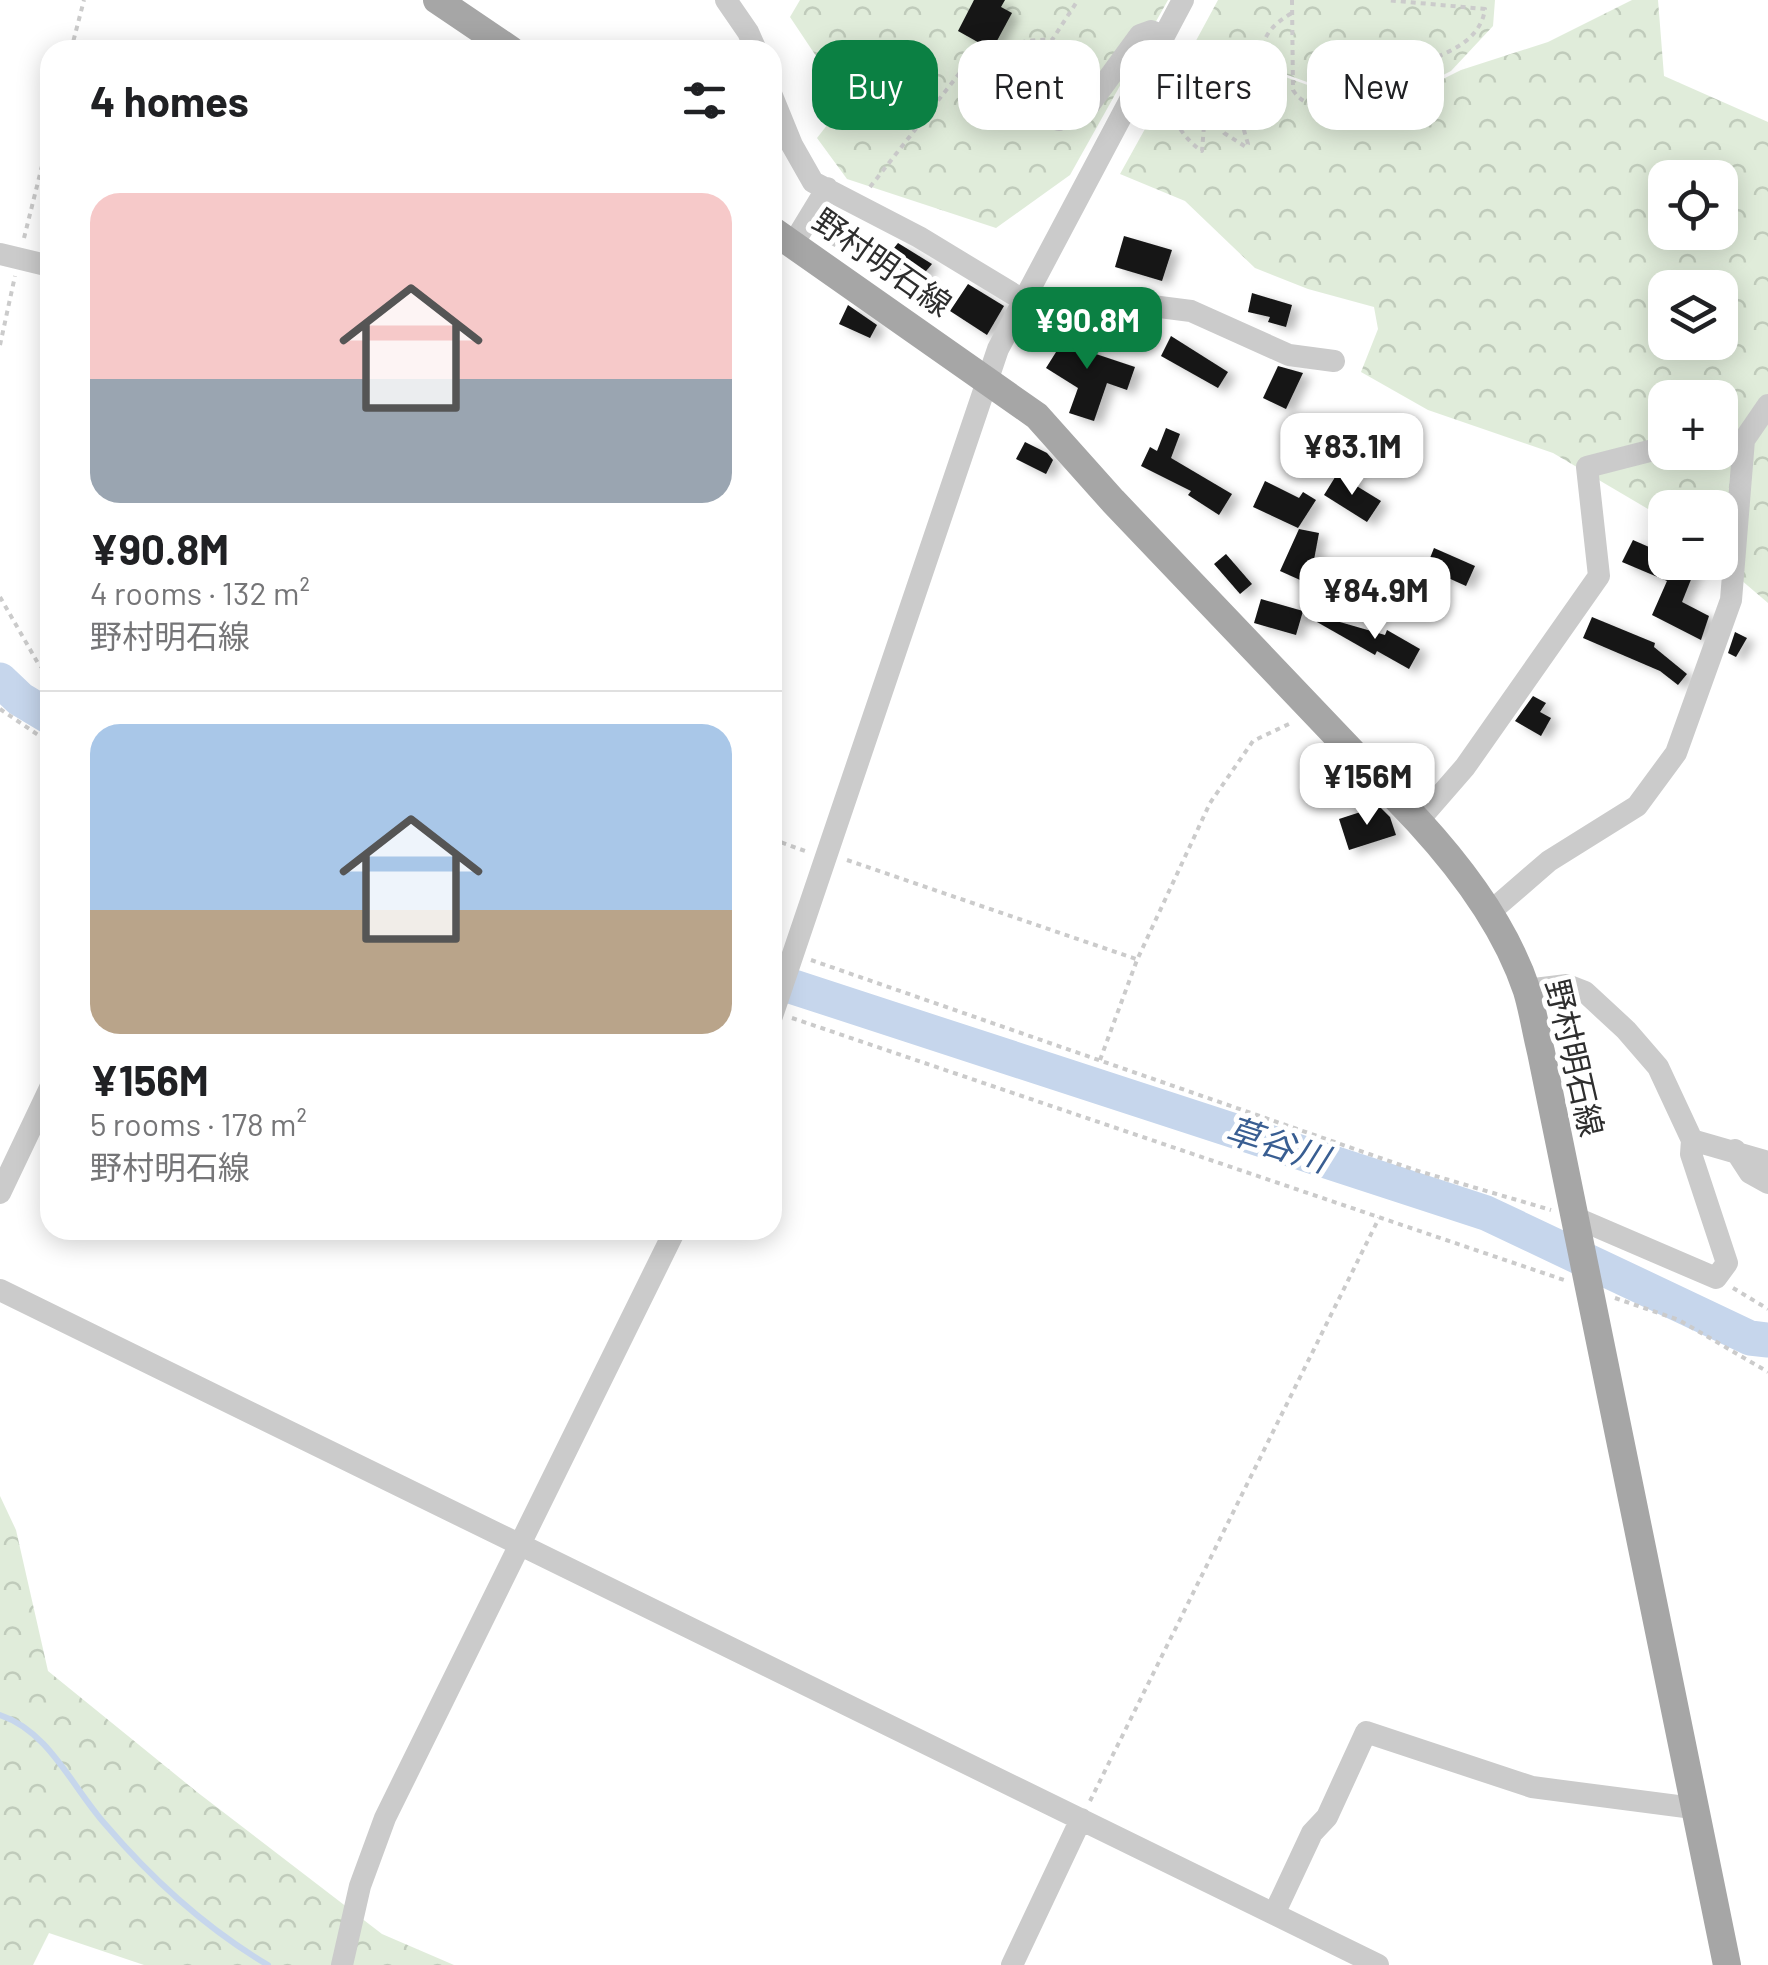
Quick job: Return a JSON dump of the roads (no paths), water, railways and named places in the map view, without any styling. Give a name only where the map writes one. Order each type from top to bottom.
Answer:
[{"type":"main road","points":[[437,0],[496,40]]},
{"type":"main road","name":"野村明石線","points":[[783,237],[1037,416],[1418,820],[1452,858],[1490,912],[1526,990],[1727,1965]]},
{"type":"street","points":[[726,0],[752,40]]},
{"type":"street","points":[[782,988],[986,379],[1023,300],[1183,0]]},
{"type":"street","points":[[1100,90],[1140,35],[1150,31],[1164,36]]},
{"type":"street","points":[[782,120],[813,182],[918,237],[1023,300],[1072,309],[1152,306],[1191,311],[1289,355],[1334,361]]},
{"type":"street","points":[[783,237],[828,188]]},
{"type":"street","points":[[10,256],[40,264]]},
{"type":"street","points":[[1490,912],[1549,861],[1636,806],[1676,753],[1731,600],[1744,440],[1768,405]]},
{"type":"street","points":[[1738,441],[1744,440]]},
{"type":"street","points":[[1418,820],[1465,767],[1599,576],[1586,467],[1648,451]]},
{"type":"street","points":[[1526,990],[1567,985],[1586,992],[1658,1067],[1692,1140],[1690,1154],[1726,1263],[1716,1278],[1574,1217]]},
{"type":"street","points":[[0,1193],[40,1109]]},
{"type":"street","points":[[1692,1140],[1768,1162]]},
{"type":"street","points":[[1735,1150],[1750,1173],[1768,1183]]},
{"type":"street","points":[[342,1965],[360,1886],[386,1818],[670,1240]]},
{"type":"street","points":[[0,1290],[1378,1965]]},
{"type":"street","points":[[1274,1914],[1312,1833],[1327,1817],[1366,1732],[1532,1787],[1693,1808]]},
{"type":"street","points":[[1012,1965],[1082,1819]]},
{"type":"waterway","name":"草谷川","points":[[0,680],[40,711]]},
{"type":"waterway","name":"草谷川","points":[[782,983],[1486,1213],[1750,1338],[1768,1340]]},
{"type":"waterway","points":[[0,1715],[17,1723],[46,1747],[105,1824],[161,1883],[202,1919],[268,1965]]}]
